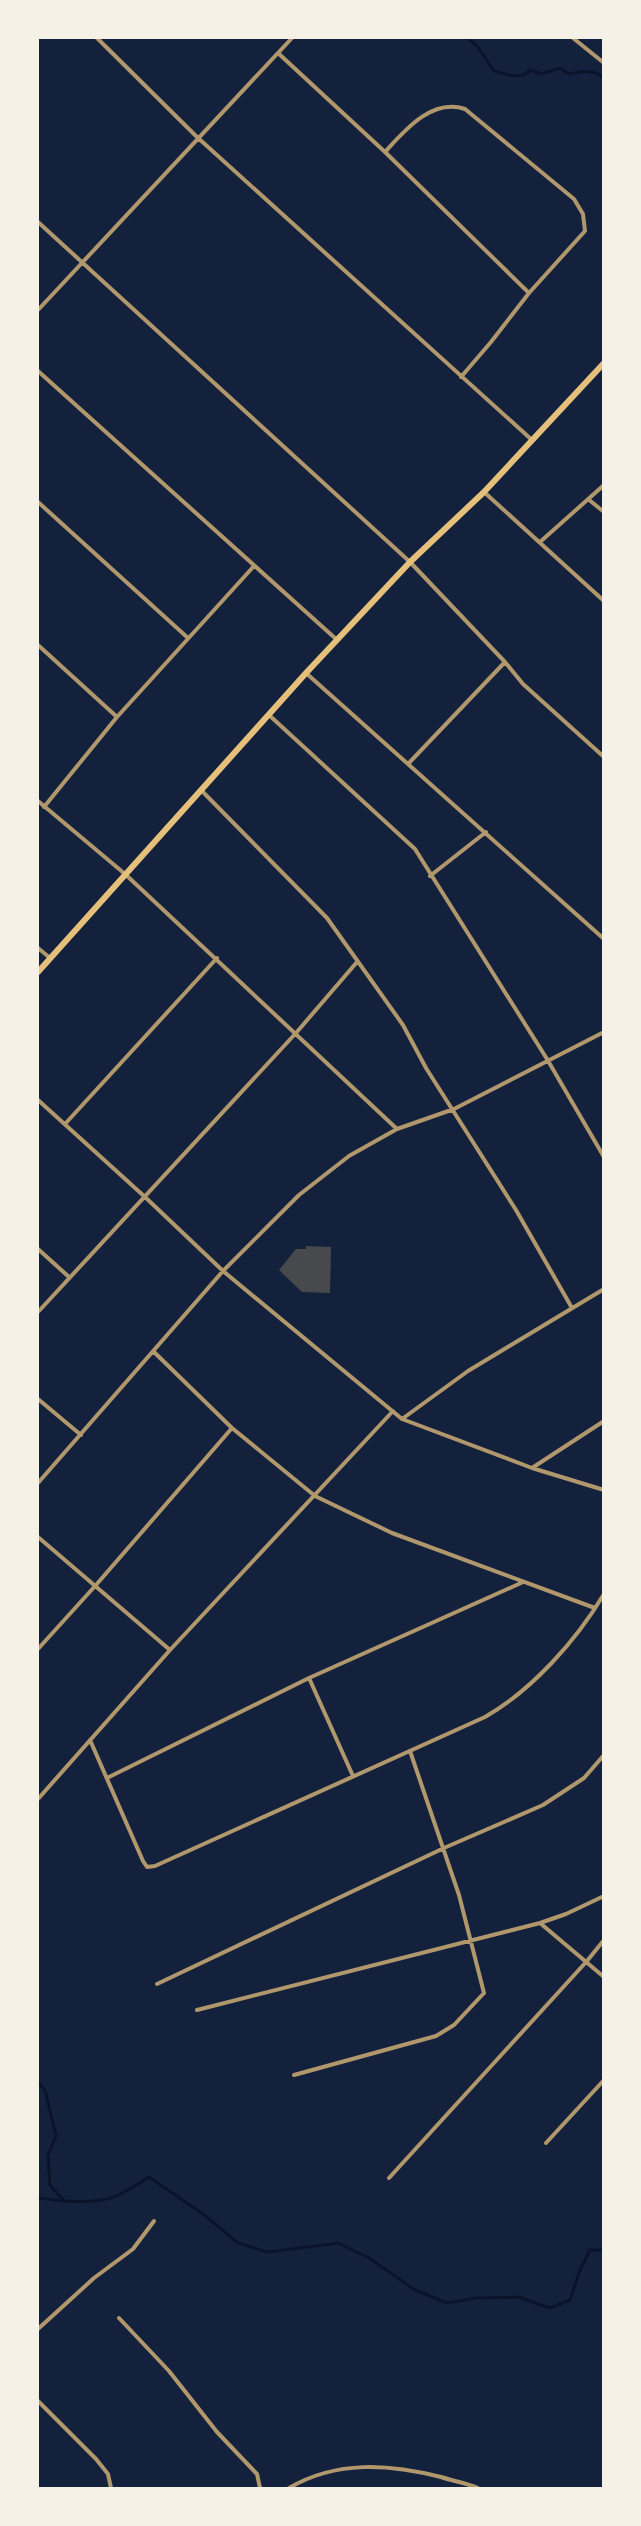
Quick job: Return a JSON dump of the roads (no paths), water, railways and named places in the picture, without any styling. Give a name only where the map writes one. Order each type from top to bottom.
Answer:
[{"type":"main road","points":[[38,972],[306,672],[410,562],[484,492],[604,363]]},
{"type":"street","points":[[97,38],[197,138],[532,440]]},
{"type":"street","points":[[38,310],[292,38]]},
{"type":"street","points":[[573,38],[604,63]]},
{"type":"street","points":[[278,53],[385,152],[529,293]]},
{"type":"street","points":[[385,152],[404,131],[422,116],[442,108],[457,106],[466,108],[574,199],[583,214],[585,231],[529,293],[461,377]]},
{"type":"street","points":[[38,222],[410,562],[505,662],[523,684],[604,757]]},
{"type":"street","points":[[38,371],[336,640]]},
{"type":"street","points":[[540,542],[604,485]]},
{"type":"street","points":[[484,492],[604,601]]},
{"type":"street","points":[[588,499],[604,512]]},
{"type":"street","points":[[38,502],[188,638]]},
{"type":"street","points":[[44,807],[117,717],[254,566]]},
{"type":"street","points":[[38,645],[117,717]]},
{"type":"street","points":[[409,764],[505,662]]},
{"type":"street","points":[[306,672],[604,940]]},
{"type":"street","points":[[269,715],[415,850],[547,1059],[604,1158]]},
{"type":"street","points":[[201,790],[327,918],[403,1025],[426,1068],[454,1109],[572,1308]]},
{"type":"street","points":[[38,801],[125,874],[217,958],[397,1129]]},
{"type":"street","points":[[430,876],[486,832]]},
{"type":"street","points":[[38,948],[50,958]]},
{"type":"street","points":[[65,1124],[217,958]]},
{"type":"street","points":[[38,1312],[296,1034],[357,962]]},
{"type":"street","points":[[38,1483],[223,1271],[299,1195],[349,1156],[397,1129],[454,1109],[547,1059],[604,1032]]},
{"type":"street","points":[[38,1100],[223,1271],[402,1419],[428,1431],[532,1468],[604,1490]]},
{"type":"street","points":[[38,1249],[69,1277]]},
{"type":"street","points":[[402,1419],[468,1371],[604,1288]]},
{"type":"street","points":[[154,1352],[232,1428],[315,1496],[392,1533],[595,1608]]},
{"type":"street","points":[[38,1399],[81,1435]]},
{"type":"street","points":[[38,1799],[170,1650],[393,1411]]},
{"type":"street","points":[[532,1468],[604,1421]]},
{"type":"street","points":[[38,1649],[232,1428]]},
{"type":"street","points":[[38,1537],[170,1650]]},
{"type":"street","points":[[107,1778],[309,1678],[522,1582]]},
{"type":"street","points":[[90,1740],[148,1867],[155,1866],[485,1718],[506,1705],[538,1679],[604,1594]]},
{"type":"street","points":[[309,1678],[353,1776]]},
{"type":"street","points":[[294,2075],[436,2036],[454,2025],[484,1993],[472,1939],[444,1848],[410,1750]]},
{"type":"street","points":[[157,1984],[444,1848],[560,1796],[584,1778],[604,1755]]},
{"type":"street","points":[[197,2010],[540,1923],[566,1914],[604,1896]]},
{"type":"street","points":[[540,1923],[604,1977]]},
{"type":"street","points":[[389,2178],[604,1940]]},
{"type":"street","points":[[546,2143],[604,2080]]},
{"type":"street","points":[[38,2328],[94,2278],[133,2249],[154,2221]]},
{"type":"street","points":[[119,2318],[169,2371],[217,2432],[257,2474],[260,2488]]},
{"type":"street","points":[[38,2401],[96,2459],[108,2474],[111,2488]]},
{"type":"street","points":[[289,2488],[308,2477],[345,2467],[380,2466],[424,2473],[478,2488]]},
{"type":"waterway","points":[[467,38],[477,46],[494,71],[513,76],[524,75],[530,70],[541,74],[560,68],[569,74],[592,72],[604,78]]},
{"type":"waterway","points":[[38,2083],[45,2090],[56,2136],[48,2155],[50,2185],[64,2201],[90,2201],[109,2198],[127,2191],[149,2177],[203,2214],[238,2243],[268,2252],[338,2243],[369,2258],[415,2290],[447,2303],[476,2298],[518,2297],[550,2308],[570,2300],[580,2270],[590,2250],[604,2250]]},
{"type":"waterway","points":[[38,2198],[64,2201]]}]
